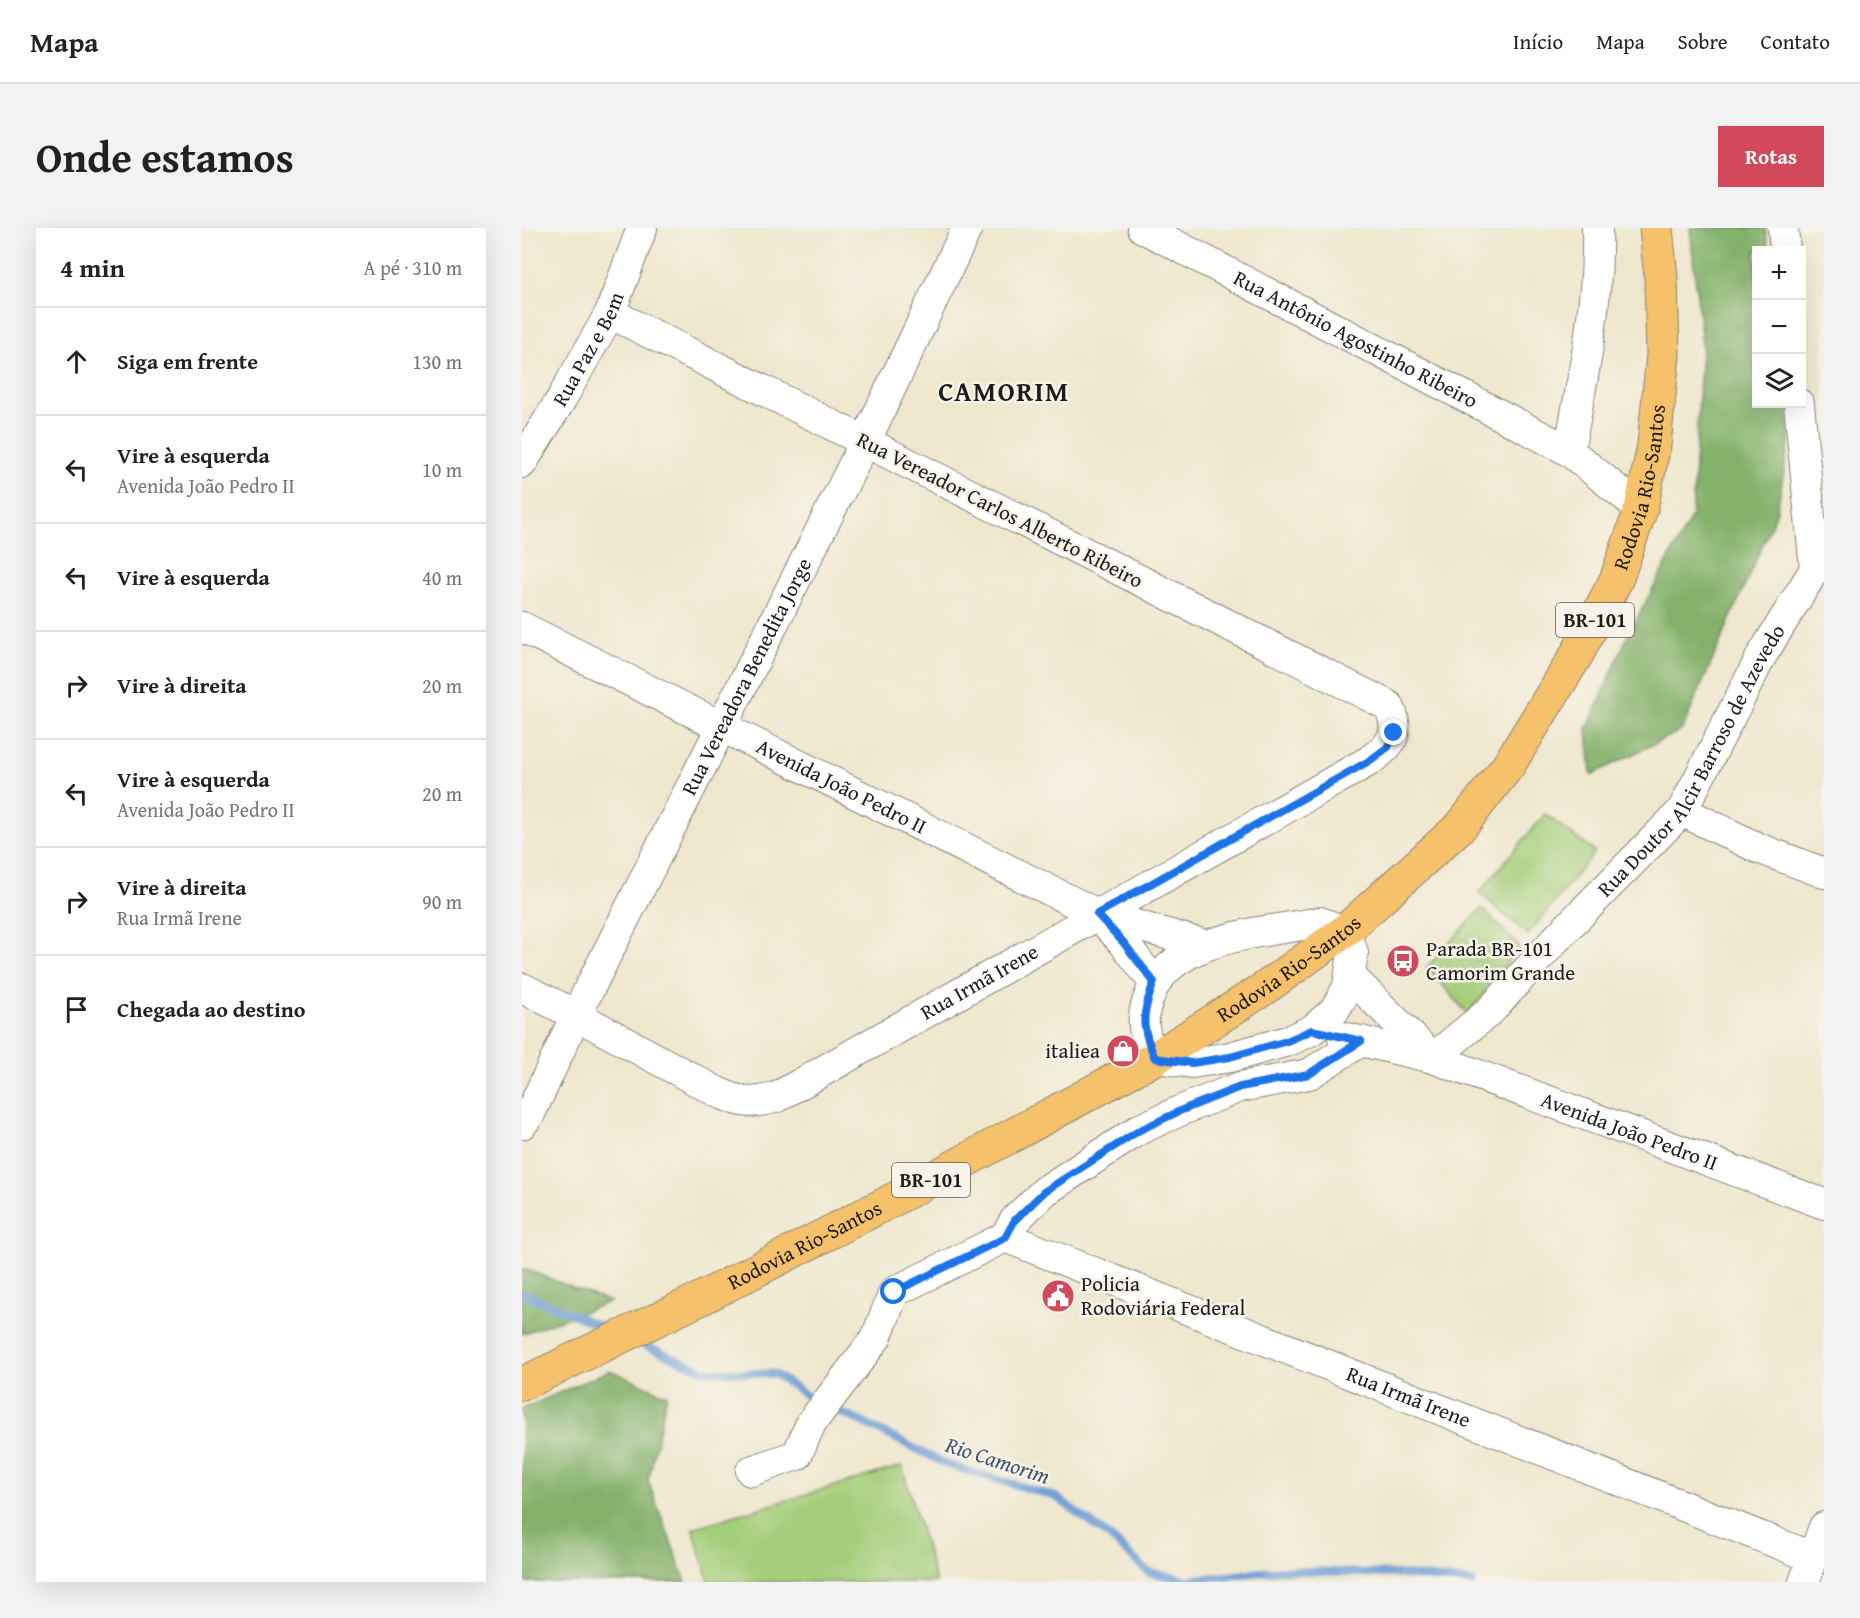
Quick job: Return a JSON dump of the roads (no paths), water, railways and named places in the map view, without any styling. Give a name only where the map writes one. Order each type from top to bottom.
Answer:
[{"type":"highway","name":"Rodovia Rio-Santos","points":[[522,1384],[704,1297],[889,1202],[1155,1058],[1265,988],[1345,931],[1461,826],[1508,766],[1577,654],[1616,580],[1641,509],[1654,445],[1663,355],[1661,278],[1656,228]]},
{"type":"street","name":"Rua Paz e Bem","points":[[522,463],[610,313],[642,228]]},
{"type":"street","name":"Rua Vereadora Benedita Jorge","points":[[522,1124],[530,1114],[576,1015],[865,442],[967,228]]},
{"type":"street","name":"Rua Antônio Agostinho Ribeiro","points":[[1143,228],[1187,238],[1569,451],[1641,509]]},
{"type":"street","points":[[1569,451],[1590,339],[1598,263],[1597,228]]},
{"type":"street","points":[[1783,228],[1785,246]]},
{"type":"street","name":"Rua Vereador Carlos Alberto Ribeiro","points":[[610,313],[1389,706]]},
{"type":"street","name":"Rua Doutor Alcir Barroso de Azevedo","points":[[1433,1058],[1490,1011],[1682,811],[1761,655],[1819,570],[1799,408]]},
{"type":"street","name":"Avenida João Pedro II","points":[[522,627],[1097,914],[1205,945]]},
{"type":"street","name":"Rua Irmã Irene","points":[[522,988],[740,1102],[761,1101],[777,1097],[1369,761],[1388,747],[1394,733],[1395,720],[1389,706]]},
{"type":"street","points":[[1682,811],[1758,848],[1824,873]]},
{"type":"street","name":"Avenida João Pedro II","points":[[1097,914],[1123,942],[1154,982]]},
{"type":"street","points":[[1320,922],[1345,931],[1353,953],[1348,987],[1334,1011],[1312,1030],[1287,1041],[1230,1057],[1192,1063],[1155,1058],[1146,1036],[1144,1010],[1154,982],[1175,961],[1205,945],[1320,922]]},
{"type":"street","name":"Avenida João Pedro II","points":[[1350,976],[1433,1058]]},
{"type":"street","name":"Avenida João Pedro II","points":[[1312,1030],[1433,1058],[1824,1204]]},
{"type":"street","points":[[751,1471],[798,1455],[813,1421],[876,1338],[894,1292],[1005,1238],[1015,1220],[1045,1191],[1140,1130],[1240,1087],[1309,1074],[1361,1041]]},
{"type":"street","name":"Rua Irmã Irene","points":[[1005,1238],[1808,1570]]},
{"type":"street","points":[[1808,1570],[1824,1527]]},
{"type":"waterway","name":"Rio Camorim","points":[[522,1293],[612,1331]]},
{"type":"waterway","name":"Rio Camorim","points":[[635,1341],[704,1371],[775,1374],[818,1403],[860,1421],[948,1465],[1056,1497],[1110,1537],[1148,1572],[1188,1580],[1280,1570],[1395,1574],[1472,1582]]},
{"type":"place","name":"Parada BR-101 Camorim Grande","points":[[1403,961]]},
{"type":"place","name":"italiea","points":[[1123,1051]]},
{"type":"place","name":"Policia Rodoviária Federal","points":[[1058,1296]]},
{"type":"district","name":"CAMORIM","points":[[1004,392]]}]
